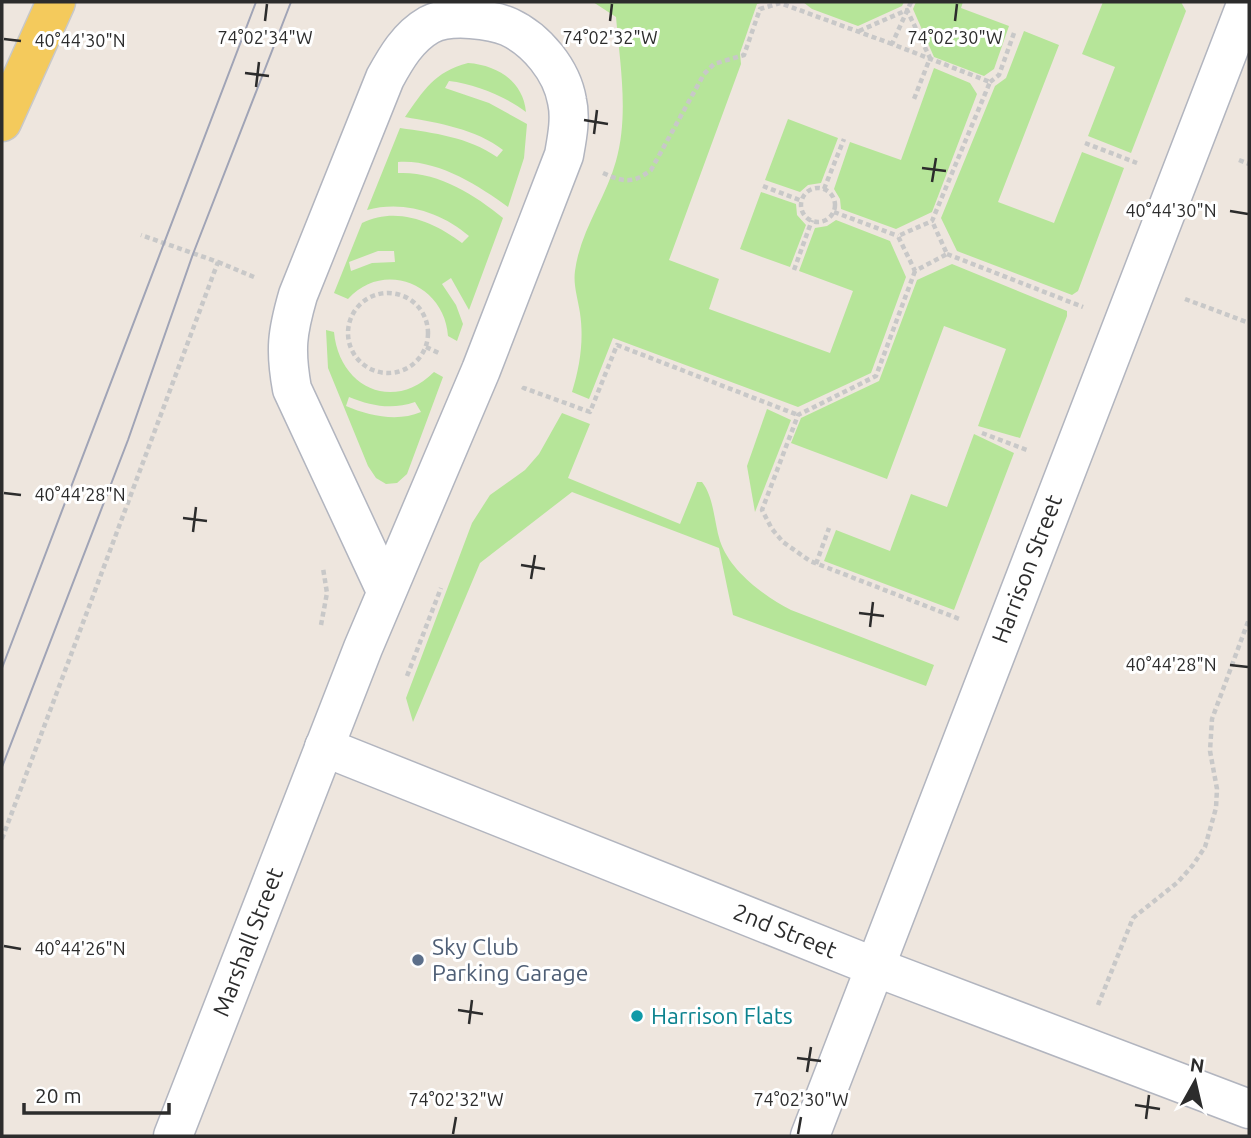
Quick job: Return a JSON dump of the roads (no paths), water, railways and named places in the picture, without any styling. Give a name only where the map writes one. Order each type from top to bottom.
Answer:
[{"type":"main road","points":[[2,121],[55,2]]},
{"type":"street","name":"Harrison Street","points":[[810,1136],[1247,2]]},
{"type":"street","name":"Marshall Street","points":[[173,1136],[386,591],[481,370],[564,155],[568,102],[559,76],[547,58],[528,40],[508,26],[480,20],[454,18],[431,24],[413,37],[398,54],[384,78],[298,295],[288,331],[286,360],[292,389],[386,591]]},
{"type":"street","name":"2nd Street","points":[[324,747],[875,967],[1249,1109]]},
{"type":"tram line","points":[[2,668],[256,2]]},
{"type":"tram line","points":[[2,767],[128,440],[193,254],[291,2]]},
{"type":"place","name":"Sky Club Parking Garage","points":[[418,960]]},
{"type":"place","name":"Harrison Flats","points":[[637,1016]]}]
